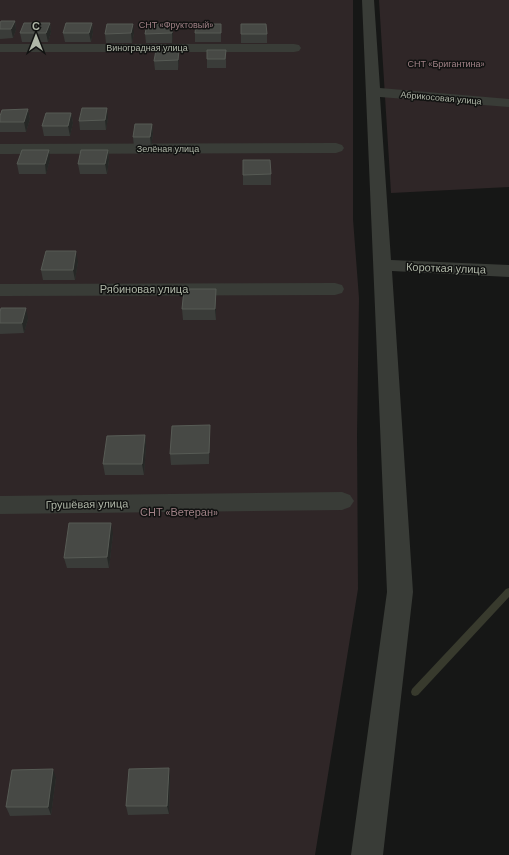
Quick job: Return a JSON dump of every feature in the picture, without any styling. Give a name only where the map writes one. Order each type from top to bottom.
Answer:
[{"type":"street","points":[[367,855],[400,592],[368,0]]},
{"type":"street","points":[[0,50],[294,50]]},
{"type":"street","name":"Абрикосовая улица","points":[[373,92],[509,103]]},
{"type":"street","name":"Зелёная улица","points":[[0,149],[336,148]]},
{"type":"street","name":"Короткая улица","points":[[382,266],[509,270]]},
{"type":"street","name":"Рябиновая улица","points":[[0,290],[335,289]]},
{"type":"street","name":"Грушёвая улица","points":[[0,505],[342,501]]},
{"type":"green space","name":"СНТ «Ветеран»","points":[[0,0],[353,0],[353,219],[359,298],[357,435],[358,589],[315,855],[0,855]]},
{"type":"green space","name":"СНТ «Бригантина»","points":[[379,0],[509,0],[509,187],[391,193]]},
{"type":"building","points":[[1,21],[15,21],[11,29],[0,29]]},
{"type":"building","points":[[24,23],[50,23],[46,33],[20,33]]},
{"type":"building","points":[[66,23],[92,23],[89,33],[63,33]]},
{"type":"building","points":[[107,24],[133,24],[131,33],[105,34]]},
{"type":"building","points":[[147,24],[173,24],[172,33],[145,34]]},
{"type":"building","points":[[196,24],[221,24],[221,33],[195,33]]},
{"type":"building","points":[[241,24],[266,24],[267,34],[241,34]]},
{"type":"building","points":[[156,50],[179,50],[178,60],[154,61]]},
{"type":"building","points":[[207,50],[226,50],[225,59],[207,59]]},
{"type":"building","points":[[82,108],[107,108],[105,120],[79,121]]},
{"type":"building","points":[[28,109],[24,122],[0,122],[2,110]]},
{"type":"building","points":[[46,113],[71,113],[68,126],[42,126]]},
{"type":"building","points":[[135,124],[152,124],[150,137],[133,137]]},
{"type":"building","points":[[22,150],[49,150],[45,164],[17,164]]},
{"type":"building","points":[[81,150],[108,150],[105,164],[78,164]]},
{"type":"building","points":[[243,160],[270,160],[271,174],[243,175]]},
{"type":"building","points":[[46,251],[76,251],[73,270],[41,270]]},
{"type":"building","points":[[184,289],[216,289],[215,309],[182,309]]},
{"type":"building","points":[[1,308],[26,308],[22,323],[0,323]]},
{"type":"building","points":[[210,425],[209,453],[170,454],[172,426]]},
{"type":"building","points":[[145,435],[142,464],[103,464],[107,436]]},
{"type":"building","points":[[69,523],[111,523],[107,557],[64,558]]},
{"type":"building","points":[[169,768],[167,806],[126,806],[129,769]]},
{"type":"building","points":[[53,769],[48,807],[6,807],[12,770]]},
{"type":"waterway","points":[[415,692],[509,591]]},
{"type":"park label","name":"СНТ «Фруктовый»","points":[[176,25]]}]
